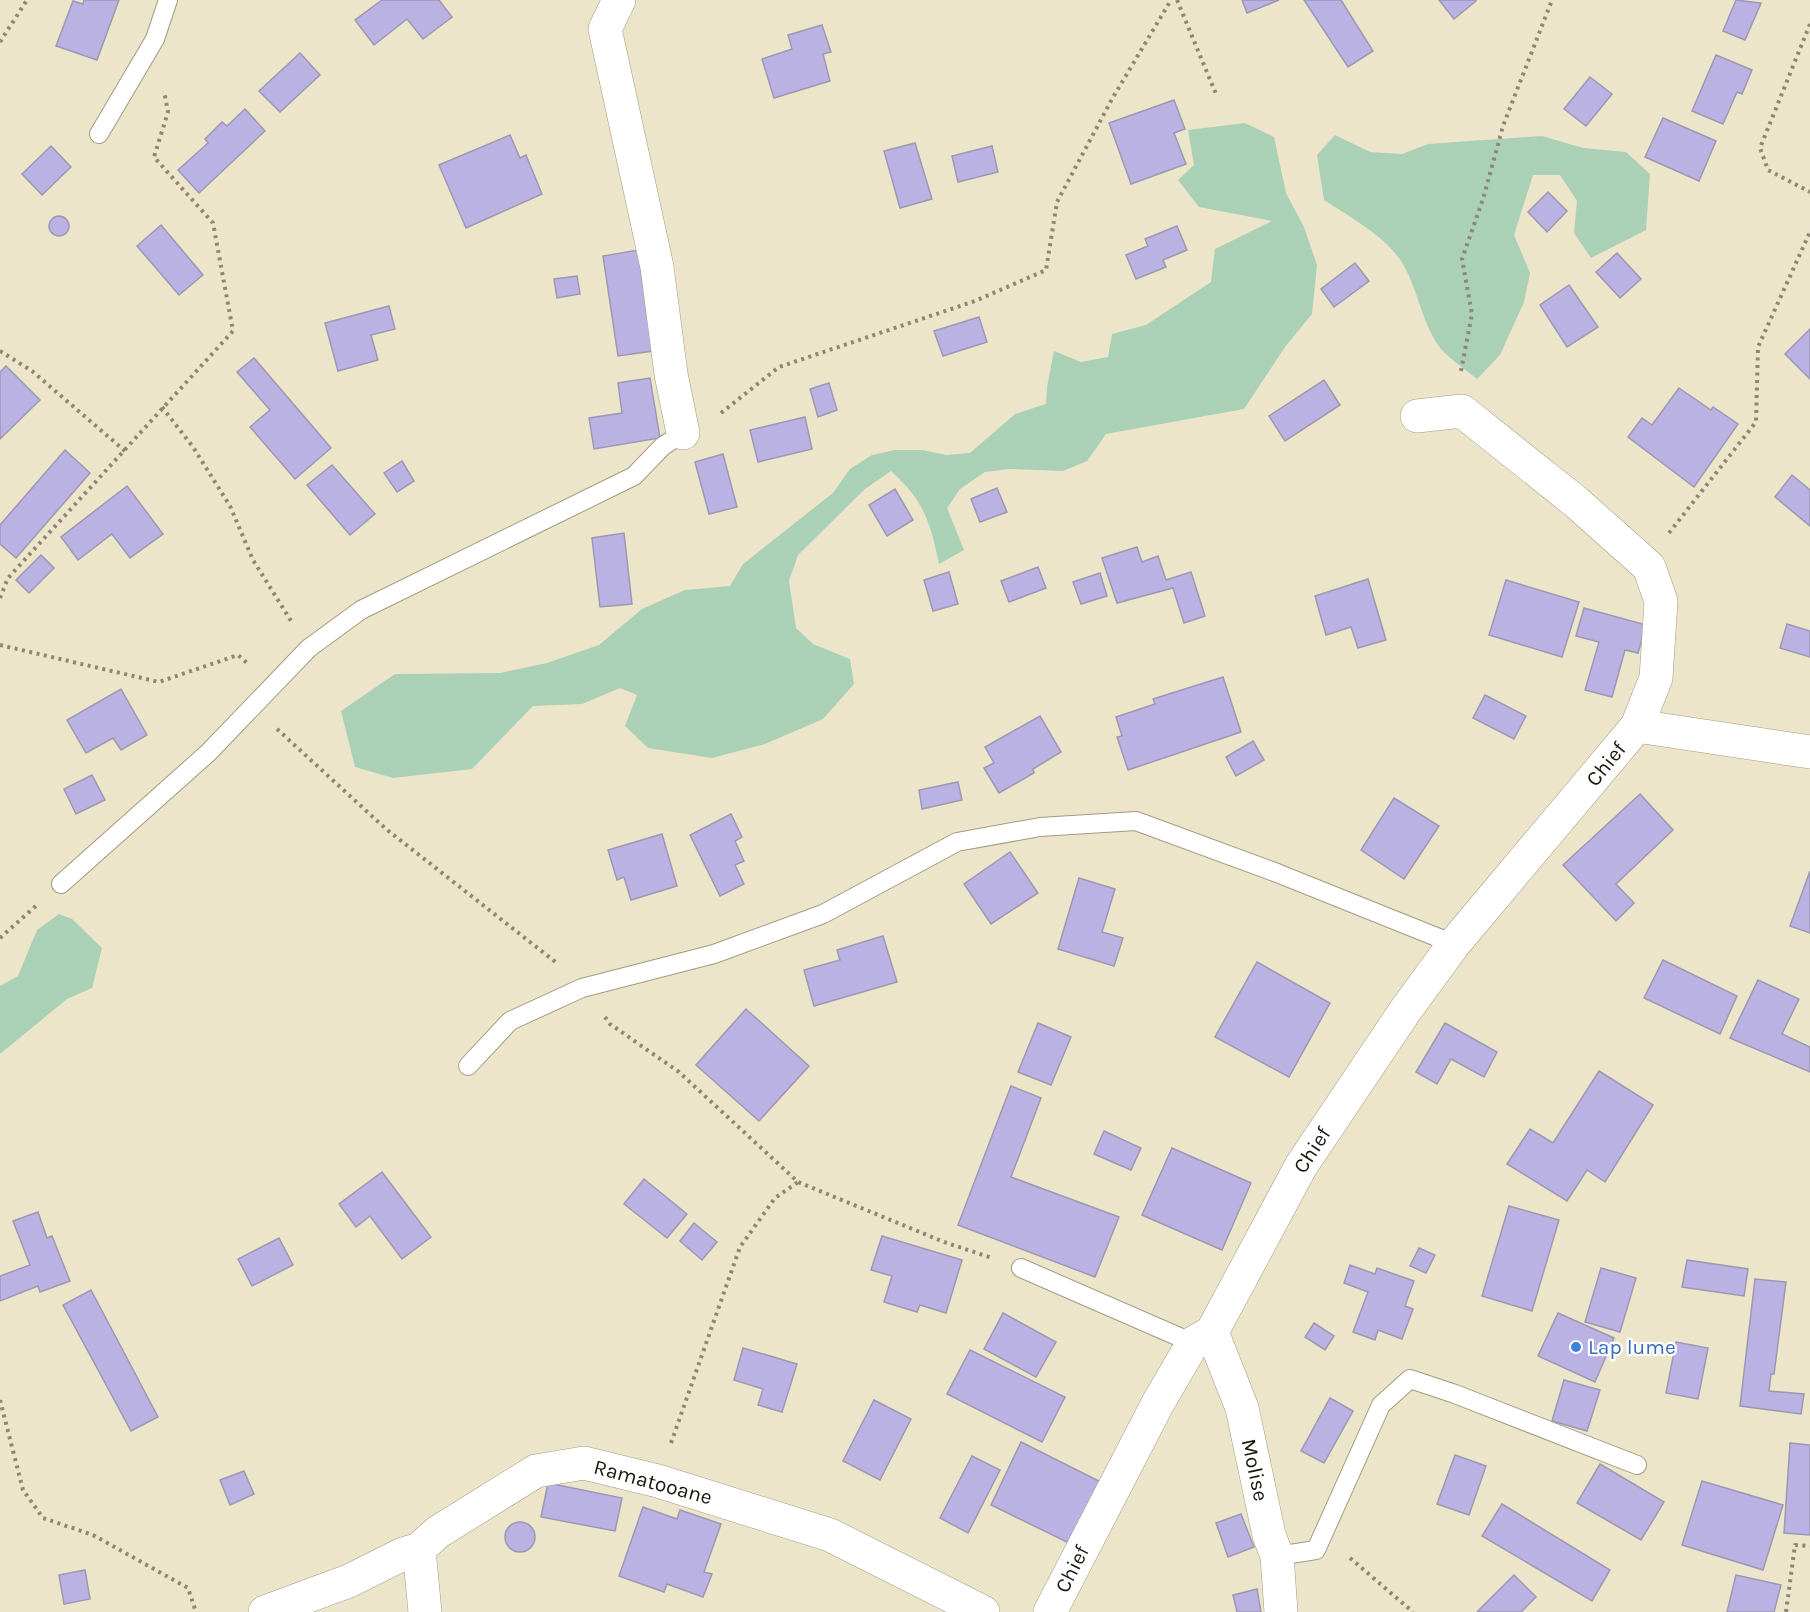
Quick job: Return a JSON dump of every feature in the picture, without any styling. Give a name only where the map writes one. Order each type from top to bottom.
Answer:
[{"type":"street","points":[[619,0],[605,29],[657,267],[671,374],[683,433]]},
{"type":"street","points":[[1417,416],[1462,411]]},
{"type":"street","name":"Chief","points":[[1050,1612],[1158,1403],[1203,1338],[1301,1166],[1405,1011],[1454,944],[1637,726],[1656,678],[1661,601],[1649,567],[1576,502],[1462,411]]},
{"type":"street","points":[[1637,726],[1810,752]]},
{"type":"street","name":"Molise","points":[[1203,1338],[1242,1408],[1269,1535],[1277,1556],[1281,1612]]},
{"type":"street","name":"Ramatooane","points":[[265,1612],[349,1581],[401,1554],[419,1550],[438,1532],[536,1471],[584,1463],[658,1481],[830,1535],[983,1612]]},
{"type":"street","points":[[419,1550],[424,1612]]},
{"type":"lane","points":[[99,134],[155,39],[168,0]]},
{"type":"lane","points":[[61,884],[208,753],[309,648],[361,610],[634,476],[663,446],[683,433]]},
{"type":"lane","points":[[468,1066],[510,1021],[582,988],[714,954],[823,914],[957,842],[1040,827],[1136,821],[1277,873],[1454,944]]},
{"type":"lane","points":[[1021,1268],[1203,1338]]},
{"type":"lane","points":[[1277,1556],[1316,1550],[1381,1405],[1410,1379],[1455,1394],[1637,1465]]},
{"type":"path","points":[[0,42],[27,0]]},
{"type":"path","points":[[683,433],[730,409],[779,367],[975,301],[1046,270],[1057,202],[1112,99],[1171,0]]},
{"type":"path","points":[[1177,0],[1216,94]]},
{"type":"path","points":[[1462,411],[1459,380],[1472,314],[1462,259],[1484,199],[1503,126],[1552,0]]},
{"type":"path","points":[[1810,24],[1760,148],[1768,170],[1810,192]]},
{"type":"path","points":[[0,598],[8,578],[233,332],[213,223],[154,157],[168,112],[155,39]]},
{"type":"path","points":[[1643,563],[1699,497],[1756,422],[1758,347],[1810,232]]},
{"type":"path","points":[[0,351],[32,371],[125,451]]},
{"type":"path","points":[[162,407],[193,447],[230,506],[253,560],[309,648]]},
{"type":"path","points":[[0,645],[159,682],[238,655],[273,685],[278,732],[386,829],[550,956],[582,988],[610,1024],[679,1071],[798,1182],[944,1242],[1021,1268]]},
{"type":"path","points":[[0,938],[61,884]]},
{"type":"path","points":[[658,1481],[740,1246],[775,1198],[798,1182]]},
{"type":"path","points":[[0,1400],[23,1490],[43,1518],[93,1535],[188,1588],[196,1612]]},
{"type":"path","points":[[1324,1536],[1413,1612]]},
{"type":"path","points":[[1786,1612],[1795,1545],[1810,1546]]},
{"type":"green space","points":[[1245,123],[1274,137],[1286,193],[1304,227],[1317,265],[1312,314],[1285,347],[1244,409],[1106,434],[1087,461],[1063,471],[1009,469],[985,472],[960,489],[947,508],[964,550],[939,564],[929,524],[918,502],[902,482],[891,471],[865,489],[798,555],[789,581],[796,628],[813,644],[850,659],[854,684],[823,719],[765,744],[712,758],[648,748],[625,726],[637,695],[620,688],[582,704],[533,706],[472,769],[393,778],[355,767],[341,711],[395,674],[500,673],[547,663],[599,645],[642,609],[685,590],[730,586],[743,564],[833,493],[850,469],[872,455],[895,450],[923,450],[946,455],[970,453],[1015,414],[1046,404],[1054,351],[1081,362],[1108,357],[1112,334],[1146,325],[1211,282],[1215,249],[1272,221],[1199,207],[1178,180],[1194,165],[1188,130]]},
{"type":"green space","points":[[1335,135],[1370,152],[1402,154],[1428,144],[1542,136],[1583,148],[1626,152],[1650,174],[1646,230],[1591,258],[1574,233],[1577,201],[1560,175],[1533,175],[1514,235],[1530,273],[1524,302],[1500,355],[1477,379],[1441,349],[1428,326],[1409,275],[1395,253],[1370,231],[1324,200],[1317,155]]},
{"type":"green space","points":[[59,914],[72,919],[102,948],[92,988],[67,999],[0,1054],[0,986],[18,976],[37,930]]},
{"type":"building","points":[[84,0],[119,0],[97,60],[56,46],[73,1],[83,4]]},
{"type":"building","points":[[382,0],[439,0],[452,17],[423,39],[407,19],[374,45],[355,20]]},
{"type":"building","points":[[1242,0],[1279,0],[1247,13]]},
{"type":"building","points":[[1304,0],[1341,0],[1373,51],[1348,67]]},
{"type":"building","points":[[1439,0],[1475,0],[1476,1],[1454,19]]},
{"type":"building","points":[[1736,0],[1761,3],[1745,40],[1723,31]]},
{"type":"building","points":[[822,25],[831,52],[823,54],[830,81],[774,98],[762,59],[792,49],[788,35]]},
{"type":"building","points":[[300,53],[320,75],[280,112],[259,91]]},
{"type":"building","points":[[1716,55],[1752,70],[1742,94],[1737,92],[1723,124],[1692,111]]},
{"type":"building","points":[[1590,77],[1612,94],[1586,126],[1564,109]]},
{"type":"building","points":[[1174,100],[1185,129],[1174,133],[1186,164],[1131,184],[1109,123]]},
{"type":"building","points":[[245,109],[265,131],[199,193],[178,170],[208,143],[205,139],[222,122],[227,126]]},
{"type":"building","points":[[1663,118],[1716,141],[1699,181],[1645,157]]},
{"type":"building","points":[[510,135],[520,158],[526,155],[542,194],[466,228],[439,165]]},
{"type":"building","points":[[915,143],[932,199],[900,208],[884,151]]},
{"type":"building","points":[[51,146],[71,167],[42,195],[22,174]]},
{"type":"building","points":[[992,146],[998,172],[958,182],[952,156]]},
{"type":"building","points":[[1548,192],[1567,211],[1547,232],[1528,212]]},
{"type":"building","points":[[59,216],[66,219],[69,226],[66,233],[59,236],[52,233],[49,226],[52,219]]},
{"type":"building","points":[[161,225],[203,275],[179,295],[137,246]]},
{"type":"building","points":[[1177,226],[1187,250],[1163,260],[1166,267],[1136,279],[1126,255],[1148,246],[1145,239]]},
{"type":"building","points":[[638,250],[653,351],[618,356],[603,256]]},
{"type":"building","points":[[1617,253],[1641,279],[1620,298],[1596,272]]},
{"type":"building","points":[[1355,263],[1369,281],[1334,307],[1321,289]]},
{"type":"building","points":[[577,276],[580,294],[557,298],[554,279]]},
{"type":"building","points":[[1569,285],[1598,327],[1567,347],[1540,305]]},
{"type":"building","points":[[389,306],[395,329],[371,335],[378,360],[338,371],[325,323]]},
{"type":"building","points":[[979,317],[987,342],[943,356],[934,331]]},
{"type":"building","points":[[1810,329],[1810,379],[1785,354]]},
{"type":"building","points":[[254,358],[331,448],[295,479],[250,427],[270,410],[237,372]]},
{"type":"building","points":[[6,366],[40,400],[0,439],[0,372]]},
{"type":"building","points":[[650,378],[660,438],[594,449],[589,418],[622,413],[618,383]]},
{"type":"building","points":[[1324,380],[1340,405],[1285,441],[1269,416]]},
{"type":"building","points":[[829,383],[837,410],[818,417],[810,389]]},
{"type":"building","points":[[1679,388],[1711,410],[1713,407],[1738,424],[1694,487],[1628,437],[1642,418],[1652,425]]},
{"type":"building","points":[[805,417],[812,449],[758,462],[750,430]]},
{"type":"building","points":[[65,450],[90,473],[16,558],[0,544],[0,525]]},
{"type":"building","points":[[723,454],[737,507],[709,514],[695,462]]},
{"type":"building","points":[[402,461],[414,481],[397,492],[384,473]]},
{"type":"building","points":[[332,465],[375,514],[350,535],[307,485]]},
{"type":"building","points":[[1792,475],[1810,490],[1810,526],[1775,497]]},
{"type":"building","points":[[127,486],[163,534],[130,558],[112,534],[78,560],[61,537]]},
{"type":"building","points":[[997,488],[1007,512],[980,522],[971,499]]},
{"type":"building","points":[[895,489],[913,520],[887,536],[869,505]]},
{"type":"building","points":[[624,533],[632,604],[600,607],[592,538]]},
{"type":"building","points":[[1137,547],[1142,562],[1158,556],[1166,580],[1191,572],[1205,616],[1184,623],[1173,588],[1117,603],[1102,558]]},
{"type":"building","points":[[41,555],[54,568],[29,593],[16,580]]},
{"type":"building","points":[[1038,567],[1046,588],[1009,602],[1001,581]]},
{"type":"building","points":[[949,572],[958,604],[933,611],[924,580]]},
{"type":"building","points":[[1100,573],[1107,596],[1081,604],[1073,582]]},
{"type":"building","points":[[1368,579],[1386,640],[1358,648],[1351,627],[1326,635],[1315,596]]},
{"type":"building","points":[[1506,580],[1579,602],[1562,657],[1489,635]]},
{"type":"building","points":[[1584,608],[1646,625],[1638,653],[1625,650],[1612,697],[1585,690],[1599,642],[1576,636]]},
{"type":"building","points":[[1787,624],[1810,631],[1810,657],[1780,648]]},
{"type":"building","points":[[1223,677],[1241,732],[1128,770],[1117,737],[1122,736],[1116,717],[1155,704],[1153,699]]},
{"type":"building","points":[[121,689],[147,735],[121,750],[113,738],[86,753],[67,720]]},
{"type":"building","points":[[1485,695],[1526,716],[1514,739],[1473,718]]},
{"type":"building","points":[[1040,716],[1061,752],[1033,769],[1034,773],[999,793],[984,768],[994,763],[985,747]]},
{"type":"building","points":[[1253,741],[1264,760],[1236,776],[1226,757]]},
{"type":"building","points":[[92,775],[105,800],[76,814],[64,789]]},
{"type":"building","points":[[958,782],[962,800],[922,809],[919,790]]},
{"type":"building","points":[[1640,794],[1673,830],[1616,884],[1634,903],[1616,921],[1563,865]]},
{"type":"building","points":[[1394,798],[1439,826],[1404,879],[1361,850]]},
{"type":"building","points":[[731,814],[742,837],[735,841],[744,861],[735,865],[744,884],[720,896],[690,835]]},
{"type":"building","points":[[662,834],[677,886],[631,900],[624,877],[617,880],[608,850]]},
{"type":"building","points":[[1010,852],[1038,893],[991,924],[964,884]]},
{"type":"building","points":[[1810,871],[1810,933],[1790,926]]},
{"type":"building","points":[[1079,878],[1115,889],[1102,932],[1123,938],[1114,966],[1058,949]]},
{"type":"building","points":[[883,936],[897,982],[814,1006],[804,970],[840,960],[837,950]]},
{"type":"building","points":[[1663,960],[1737,996],[1720,1034],[1644,998]]},
{"type":"building","points":[[1257,962],[1330,1003],[1289,1077],[1215,1037]]},
{"type":"building","points":[[1758,980],[1799,999],[1782,1034],[1810,1047],[1810,1072],[1730,1038]]},
{"type":"building","points":[[746,1009],[809,1066],[759,1121],[696,1065]]},
{"type":"building","points":[[1038,1023],[1071,1037],[1051,1085],[1018,1072]]},
{"type":"building","points":[[1445,1023],[1497,1052],[1484,1077],[1451,1059],[1437,1084],[1416,1072]]},
{"type":"building","points":[[1599,1071],[1653,1105],[1605,1182],[1587,1170],[1567,1201],[1507,1164],[1530,1129],[1553,1143]]},
{"type":"building","points":[[1011,1086],[1041,1098],[1011,1177],[1119,1217],[1095,1277],[958,1225]]},
{"type":"building","points":[[1104,1131],[1141,1148],[1131,1170],[1094,1154]]},
{"type":"building","points":[[1172,1148],[1251,1183],[1222,1250],[1142,1215]]},
{"type":"building","points":[[382,1172],[431,1237],[402,1259],[370,1216],[356,1227],[339,1204]]},
{"type":"building","points":[[644,1179],[687,1214],[667,1238],[624,1204]]},
{"type":"building","points":[[1509,1206],[1559,1220],[1532,1311],[1482,1296]]},
{"type":"building","points":[[38,1212],[47,1238],[52,1236],[70,1281],[40,1292],[38,1286],[0,1301],[0,1276],[30,1265],[13,1221]]},
{"type":"building","points":[[694,1223],[717,1242],[702,1260],[680,1241]]},
{"type":"building","points":[[882,1236],[962,1260],[946,1313],[920,1305],[917,1312],[884,1302],[892,1276],[871,1270]]},
{"type":"building","points":[[279,1238],[293,1265],[252,1286],[238,1259]]},
{"type":"building","points":[[1419,1248],[1435,1255],[1426,1273],[1410,1266]]},
{"type":"building","points":[[1687,1260],[1748,1269],[1744,1296],[1682,1287]]},
{"type":"building","points":[[1350,1265],[1375,1274],[1377,1268],[1414,1281],[1405,1306],[1413,1309],[1402,1339],[1378,1330],[1375,1340],[1353,1332],[1368,1292],[1344,1283]]},
{"type":"building","points":[[1601,1268],[1636,1278],[1620,1332],[1585,1322]]},
{"type":"building","points":[[1755,1279],[1786,1282],[1774,1374],[1771,1374],[1769,1391],[1804,1394],[1801,1414],[1740,1406]]},
{"type":"building","points":[[91,1290],[158,1417],[131,1431],[63,1305]]},
{"type":"building","points":[[1003,1313],[1056,1342],[1036,1377],[984,1349]]},
{"type":"building","name":"Lap lume","points":[[1558,1313],[1614,1338],[1595,1382],[1538,1356]]},
{"type":"building","points":[[1314,1323],[1334,1336],[1325,1350],[1305,1337]]},
{"type":"building","points":[[1676,1342],[1708,1348],[1698,1399],[1666,1393]]},
{"type":"building","points":[[743,1348],[797,1364],[782,1412],[758,1405],[763,1389],[734,1380]]},
{"type":"building","points":[[970,1350],[1065,1397],[1042,1442],[947,1394]]},
{"type":"building","points":[[1564,1380],[1600,1390],[1587,1431],[1552,1421]]},
{"type":"building","points":[[1330,1398],[1353,1411],[1324,1463],[1301,1451]]},
{"type":"building","points":[[874,1400],[911,1419],[880,1480],[843,1461]]},
{"type":"building","points":[[1021,1442],[1101,1482],[1071,1544],[991,1505]]},
{"type":"building","points":[[1790,1443],[1810,1445],[1810,1535],[1784,1533]]},
{"type":"building","points":[[1455,1455],[1486,1466],[1469,1515],[1437,1504]]},
{"type":"building","points":[[972,1456],[1000,1470],[968,1533],[940,1518]]},
{"type":"building","points":[[1600,1464],[1664,1502],[1641,1540],[1577,1503]]},
{"type":"building","points":[[244,1471],[254,1494],[230,1505],[220,1480]]},
{"type":"building","points":[[1702,1481],[1783,1505],[1763,1570],[1682,1545]]},
{"type":"building","points":[[548,1483],[622,1498],[615,1531],[541,1517]]},
{"type":"building","points":[[1502,1504],[1610,1570],[1592,1601],[1482,1536]]},
{"type":"building","points":[[643,1507],[677,1519],[680,1510],[721,1524],[704,1572],[712,1574],[703,1597],[667,1584],[664,1592],[619,1576]]},
{"type":"building","points":[[1241,1514],[1254,1547],[1228,1557],[1216,1523]]},
{"type":"building","points":[[520,1522],[531,1526],[535,1537],[531,1548],[520,1552],[509,1548],[505,1537],[509,1526]]},
{"type":"building","points":[[85,1570],[90,1599],[64,1604],[59,1575]]},
{"type":"building","points":[[1514,1575],[1536,1597],[1521,1612],[1477,1612]]},
{"type":"building","points":[[1736,1575],[1781,1585],[1774,1612],[1727,1612]]},
{"type":"building","points":[[1257,1589],[1261,1612],[1237,1612],[1233,1595]]},
{"type":"place","name":"Lap lume","points":[[1576,1347]]}]
